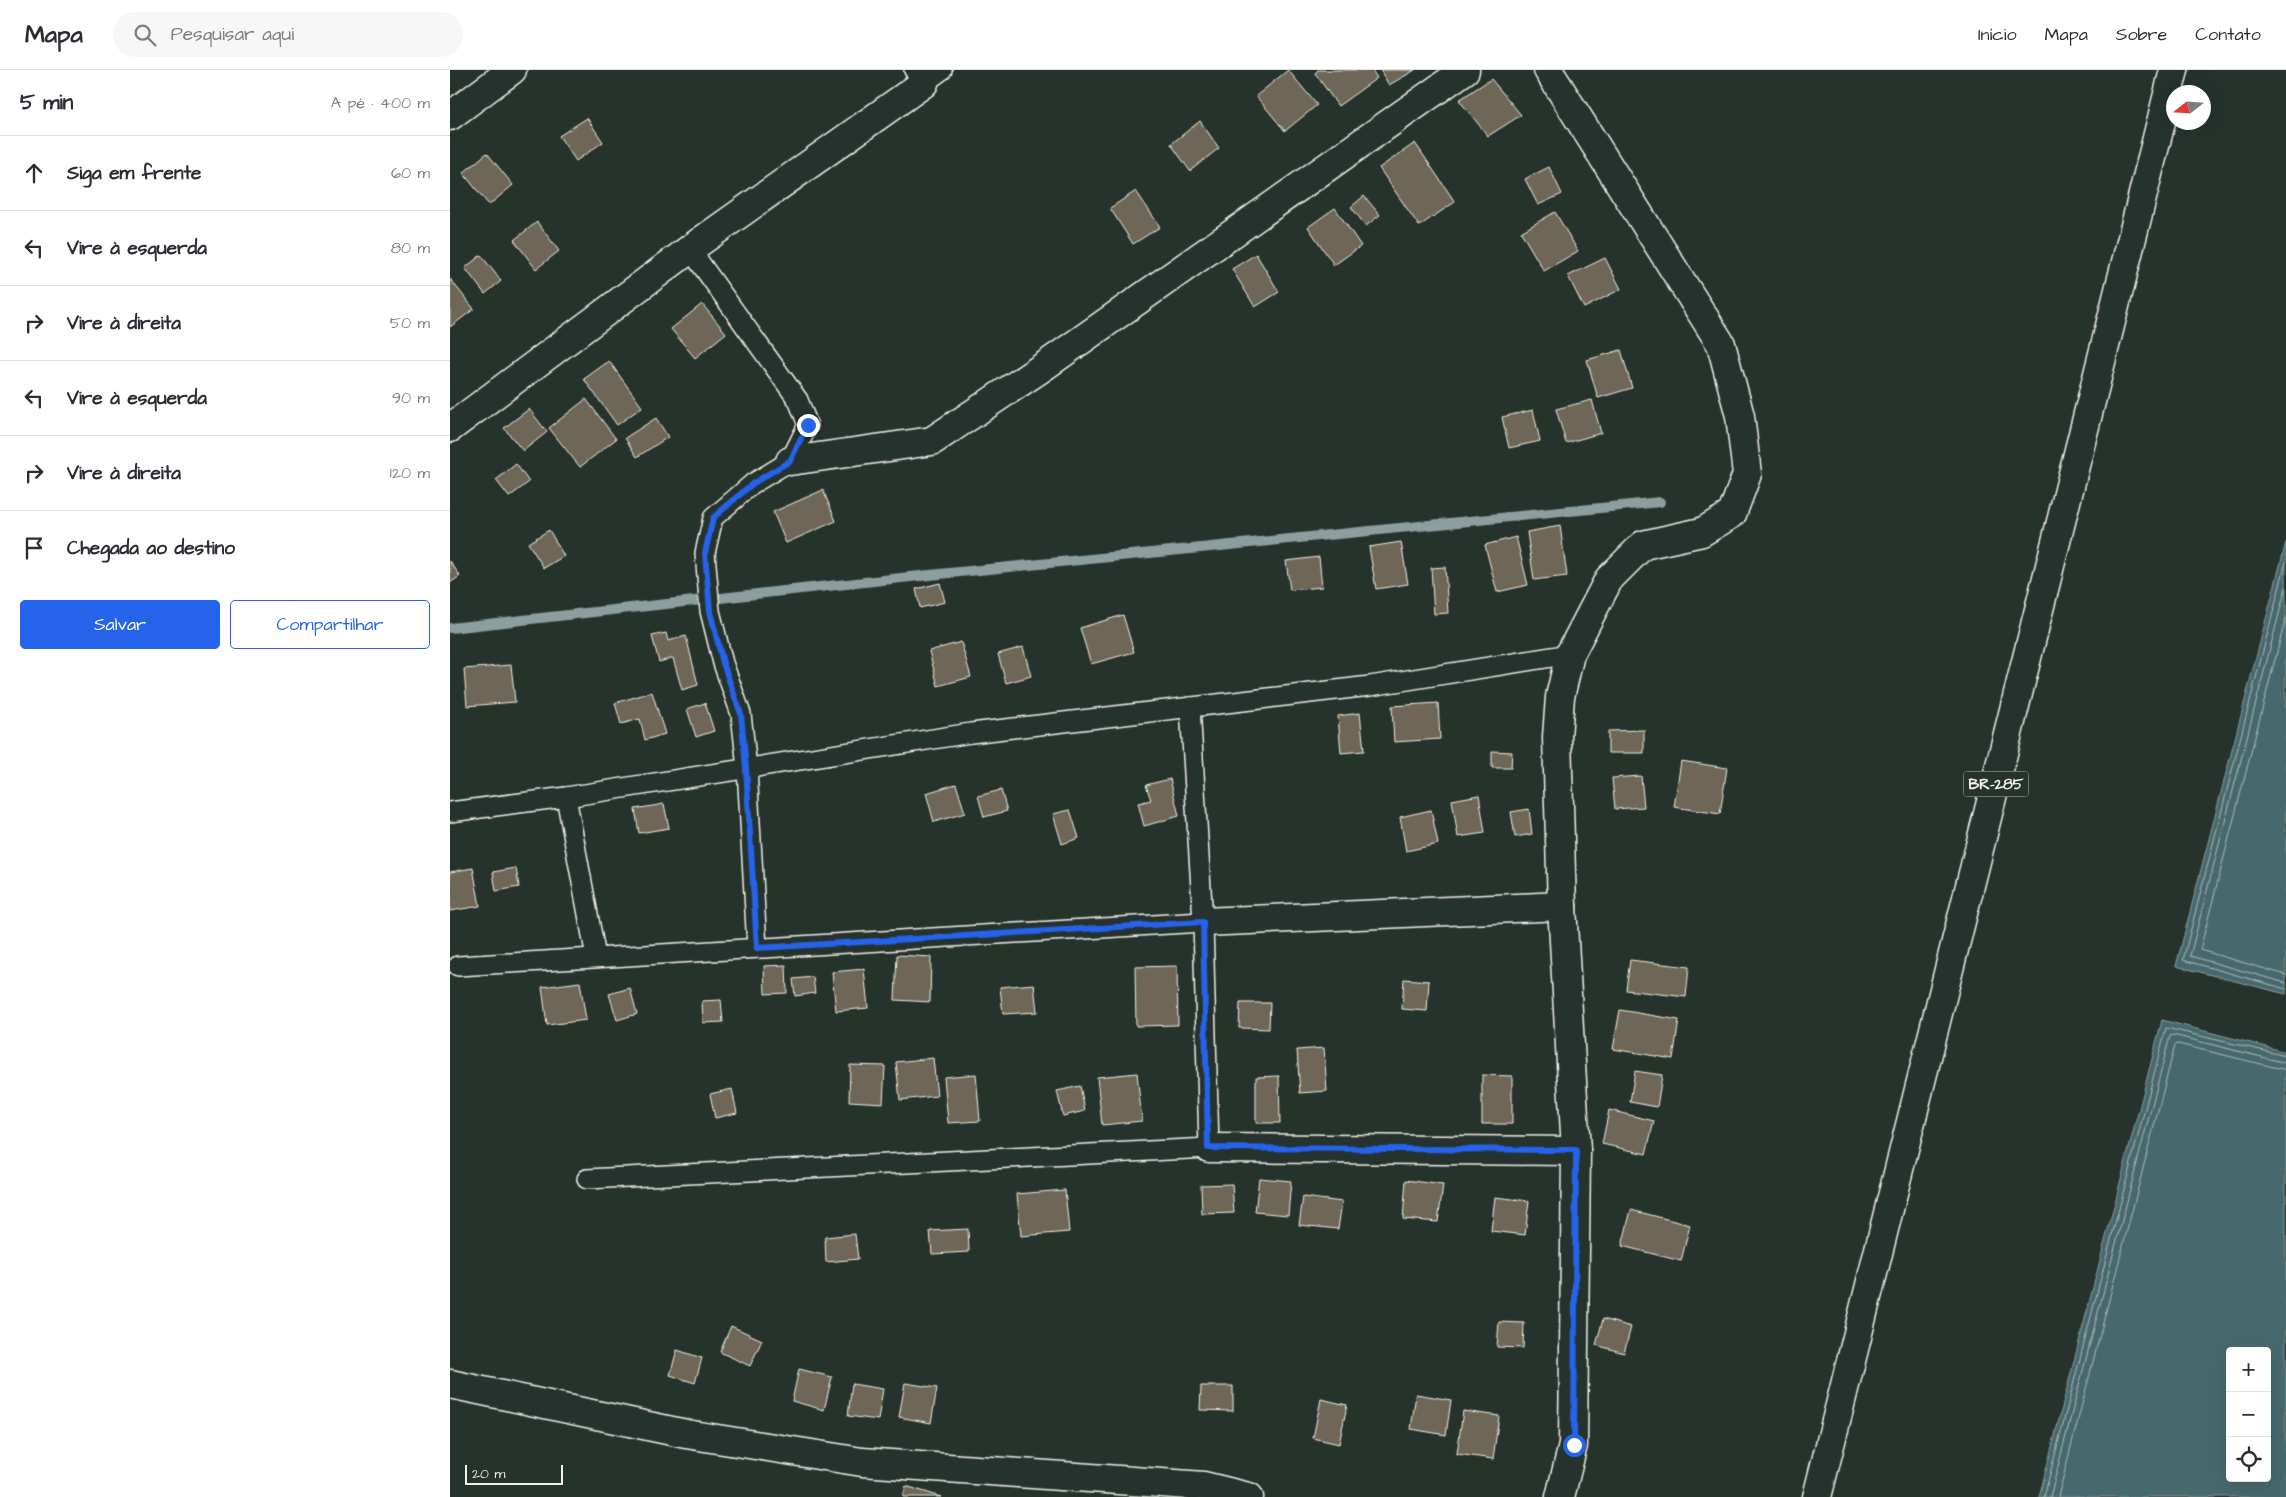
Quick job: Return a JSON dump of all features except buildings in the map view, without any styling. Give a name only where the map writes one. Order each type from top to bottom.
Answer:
[{"type":"main road","points":[[450,116],[512,70]]},
{"type":"main road","points":[[790,461],[932,440],[1043,367],[1465,70]]},
{"type":"main road","points":[[1548,70],[1721,344],[1740,416],[1747,474],[1732,514],[1702,532],[1643,545],[1609,579],[1570,654],[1560,697],[1557,737],[1562,906],[1576,1150],[1574,1445],[1560,1497]]},
{"type":"main road","name":"BR-285","points":[[1817,1497],[2174,70]]},
{"type":"main road","points":[[450,428],[927,74]]},
{"type":"main road","points":[[1203,922],[1562,906]]},
{"type":"main road","points":[[1208,1148],[1576,1150]]},
{"type":"main road","points":[[450,1384],[686,1434],[862,1462],[1204,1486],[1249,1497]]},
{"type":"lane","points":[[690,249],[798,400],[808,425],[790,461],[752,484],[713,518],[705,553],[710,611],[723,663],[741,714],[757,948]]},
{"type":"lane","points":[[450,812],[566,797],[970,733],[1370,686],[1570,654]]},
{"type":"lane","points":[[587,1178],[1208,1148],[1203,922],[1190,707]]},
{"type":"lane","points":[[566,797],[596,957]]},
{"type":"lane","points":[[458,966],[1203,922]]},
{"type":"water","points":[[2286,542],[2286,994],[2176,966]]},
{"type":"water","points":[[2162,1020],[2286,1052],[2286,1497],[2039,1497]]},
{"type":"waterway","points":[[450,628],[910,577],[1660,502]]},
{"type":"route","points":[[808,425],[790,461],[752,484],[713,518],[705,553],[710,611],[723,663],[741,714],[757,948],[1203,922],[1208,1148],[1576,1150],[1574,1445]]}]
